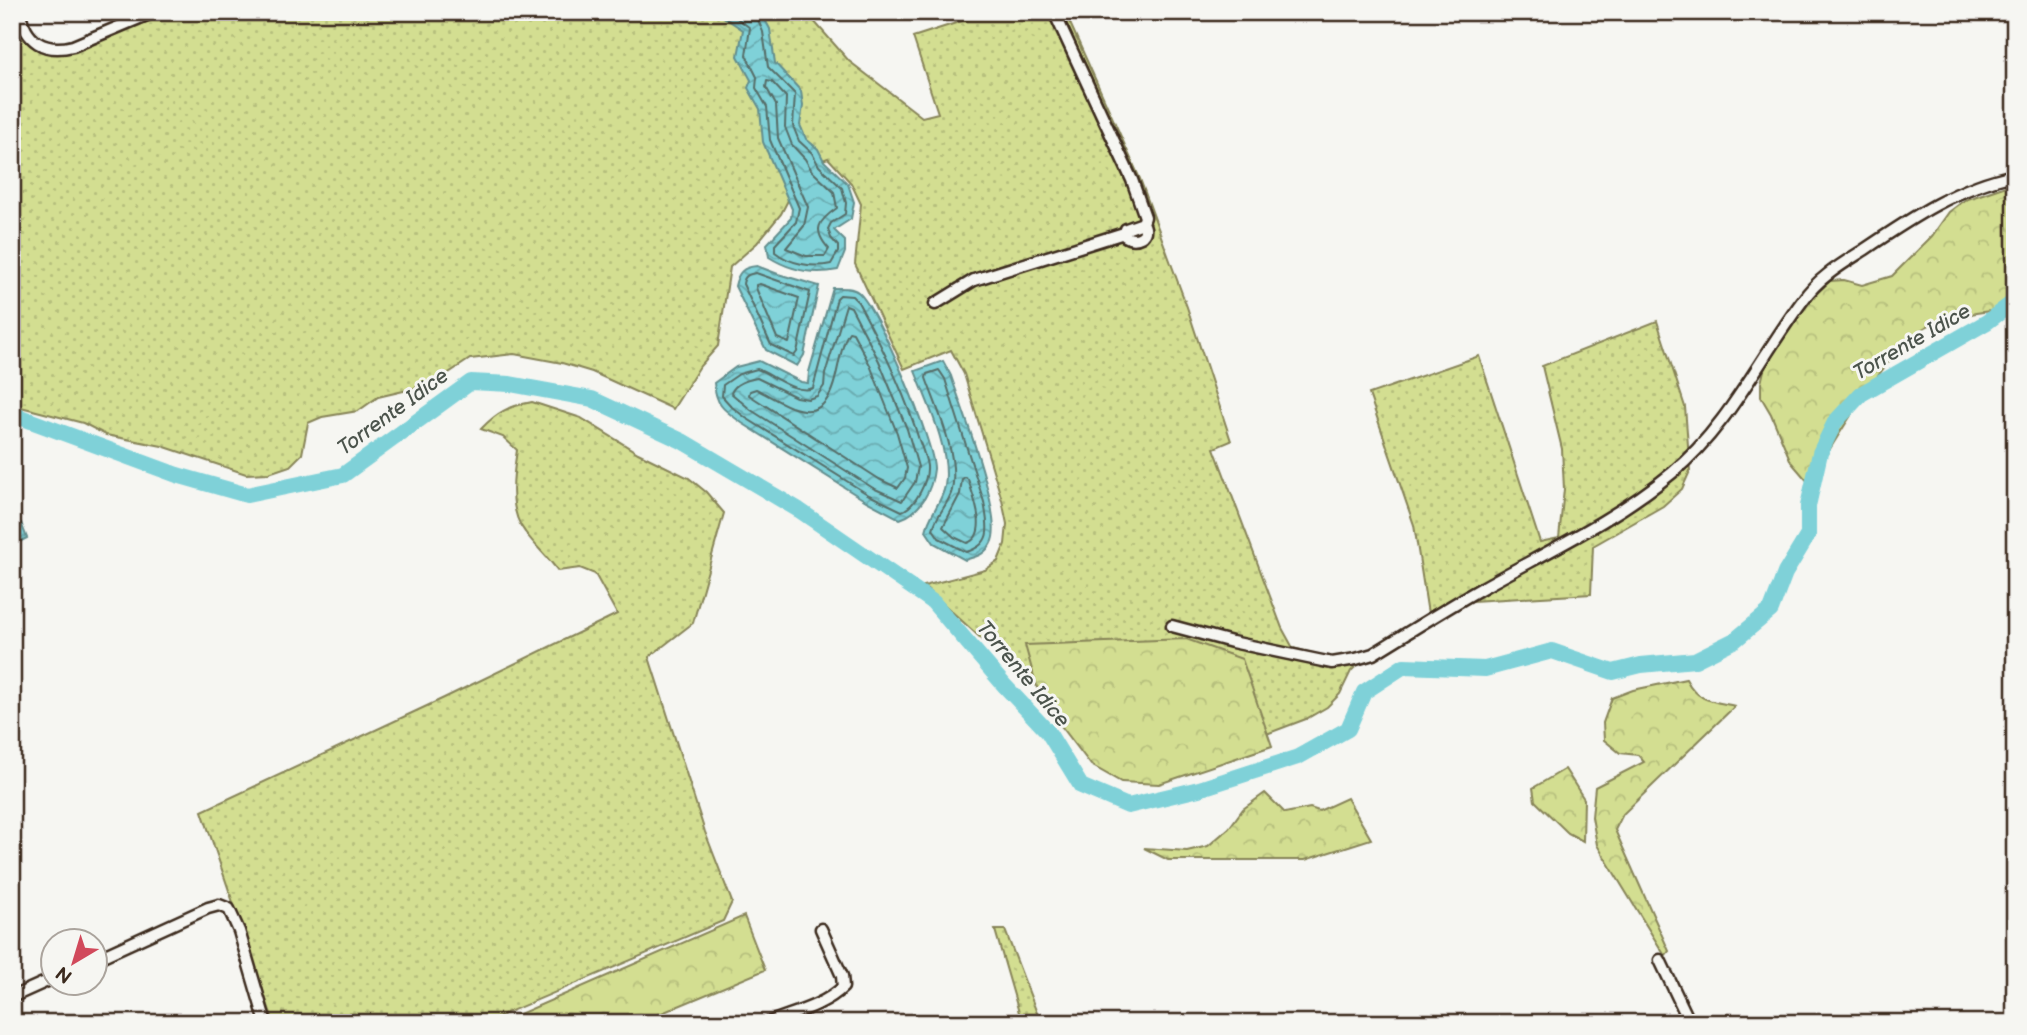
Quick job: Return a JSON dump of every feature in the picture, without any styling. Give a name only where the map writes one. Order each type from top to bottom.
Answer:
[{"type":"street","points":[[20,12],[27,35],[37,45],[60,49],[154,12]]},
{"type":"street","points":[[935,304],[974,280],[1124,233],[1131,226],[1143,223],[1145,217],[1132,180],[1054,12]]},
{"type":"street","points":[[1172,626],[1332,663],[1373,654],[1646,494],[1676,470],[1714,430],[1804,298],[1827,275],[1947,198],[1977,185],[2015,175]]},
{"type":"street","points":[[108,954],[208,908],[219,905],[229,909],[239,931],[266,1023]]},
{"type":"street","points":[[768,1023],[836,994],[843,987],[842,976],[821,929]]},
{"type":"street","points":[[1660,960],[1690,1023]]},
{"type":"street","points":[[12,997],[38,985]]},
{"type":"green space","points":[[12,12],[17,12],[22,30],[32,46],[43,52],[53,52],[100,38],[158,12],[806,12],[849,61],[922,117],[938,113],[913,37],[990,12],[1065,12],[1140,179],[1187,307],[1231,441],[1214,448],[1282,628],[1293,648],[1328,657],[1366,657],[1351,671],[1340,694],[1327,707],[1306,719],[1264,735],[1039,686],[998,654],[924,586],[985,570],[998,561],[1005,544],[1007,524],[1002,500],[964,374],[951,350],[904,369],[855,264],[861,204],[851,183],[828,158],[805,167],[781,214],[757,243],[730,267],[718,346],[700,366],[673,409],[592,372],[562,363],[514,354],[470,359],[441,378],[412,389],[378,397],[358,411],[322,417],[308,423],[302,454],[290,466],[269,473],[246,474],[162,446],[106,435],[83,423],[12,404]]},
{"type":"green space","points":[[2015,183],[2015,305],[1943,320],[1924,328],[1909,340],[1877,377],[1809,483],[1791,462],[1761,397],[1765,366],[1812,298],[1830,281],[1844,280],[1862,285],[1892,276],[1932,236],[1949,212],[1965,200]]},
{"type":"green space","points":[[1657,321],[1685,407],[1690,471],[1682,489],[1663,506],[1593,546],[1591,594],[1472,601],[1429,620],[1414,525],[1369,394],[1479,356],[1540,542],[1559,538],[1564,489],[1562,449],[1542,366]]},
{"type":"green space","points":[[532,402],[581,418],[638,453],[689,478],[706,492],[724,513],[693,623],[649,657],[705,832],[732,902],[723,921],[483,1023],[274,1023],[202,811],[617,614],[595,574],[580,568],[558,571],[525,532],[514,503],[513,481],[517,450],[503,437],[481,429],[504,411]]},
{"type":"green space","points":[[1186,639],[1242,659],[1272,746],[1159,784],[1121,782],[1091,765],[1040,698],[1025,645]]},
{"type":"green space","points":[[1686,679],[1701,696],[1735,706],[1623,814],[1615,830],[1669,951],[1665,956],[1597,845],[1592,817],[1595,787],[1644,762],[1638,755],[1620,753],[1604,740],[1603,723],[1612,698],[1633,690]]},
{"type":"green space","points":[[1565,769],[1584,799],[1583,841],[1568,833],[1535,801],[1533,788]]},
{"type":"green space","points":[[1265,793],[1285,813],[1310,808],[1319,811],[1347,798],[1371,839],[1305,860],[1168,860],[1144,848],[1187,851],[1208,846],[1229,828],[1243,809]]},
{"type":"green space","points":[[744,916],[765,970],[638,1023],[499,1023]]},
{"type":"green space","points":[[995,930],[1005,930],[1040,1021],[1022,1023]]},
{"type":"water","points":[[716,12],[761,12],[770,29],[775,63],[801,91],[803,106],[800,125],[806,139],[848,184],[854,202],[851,219],[834,230],[845,241],[845,252],[838,270],[802,271],[769,257],[767,244],[791,218],[792,209],[763,142],[760,109],[748,88],[751,80],[738,56],[743,30]]},
{"type":"water","points":[[757,266],[819,286],[804,355],[797,366],[766,350],[735,286],[742,271]]},
{"type":"water","points":[[833,288],[856,290],[867,303],[904,378],[932,455],[934,469],[924,500],[913,512],[900,519],[866,501],[742,423],[726,411],[717,397],[714,383],[736,367],[759,361],[808,383]]},
{"type":"water","points":[[943,361],[972,436],[992,511],[994,530],[989,547],[983,553],[965,560],[934,543],[926,531],[943,492],[946,472],[942,443],[915,371]]},
{"type":"water","points":[[12,518],[21,523],[27,538],[21,541],[14,537]]},
{"type":"waterway","name":"Torrente Idice","points":[[12,414],[177,475],[247,495],[343,475],[471,382],[510,384],[592,399],[682,441],[799,510],[933,602],[1048,732],[1081,786],[1128,806],[1199,789],[1298,757],[1348,729],[1364,692],[1404,666],[1485,669],[1552,651],[1613,672],[1641,665],[1695,660],[1735,640],[1771,610],[1785,573],[1808,535],[1808,506],[1820,453],[1835,422],[1861,394],[1987,322],[2015,301]]}]
